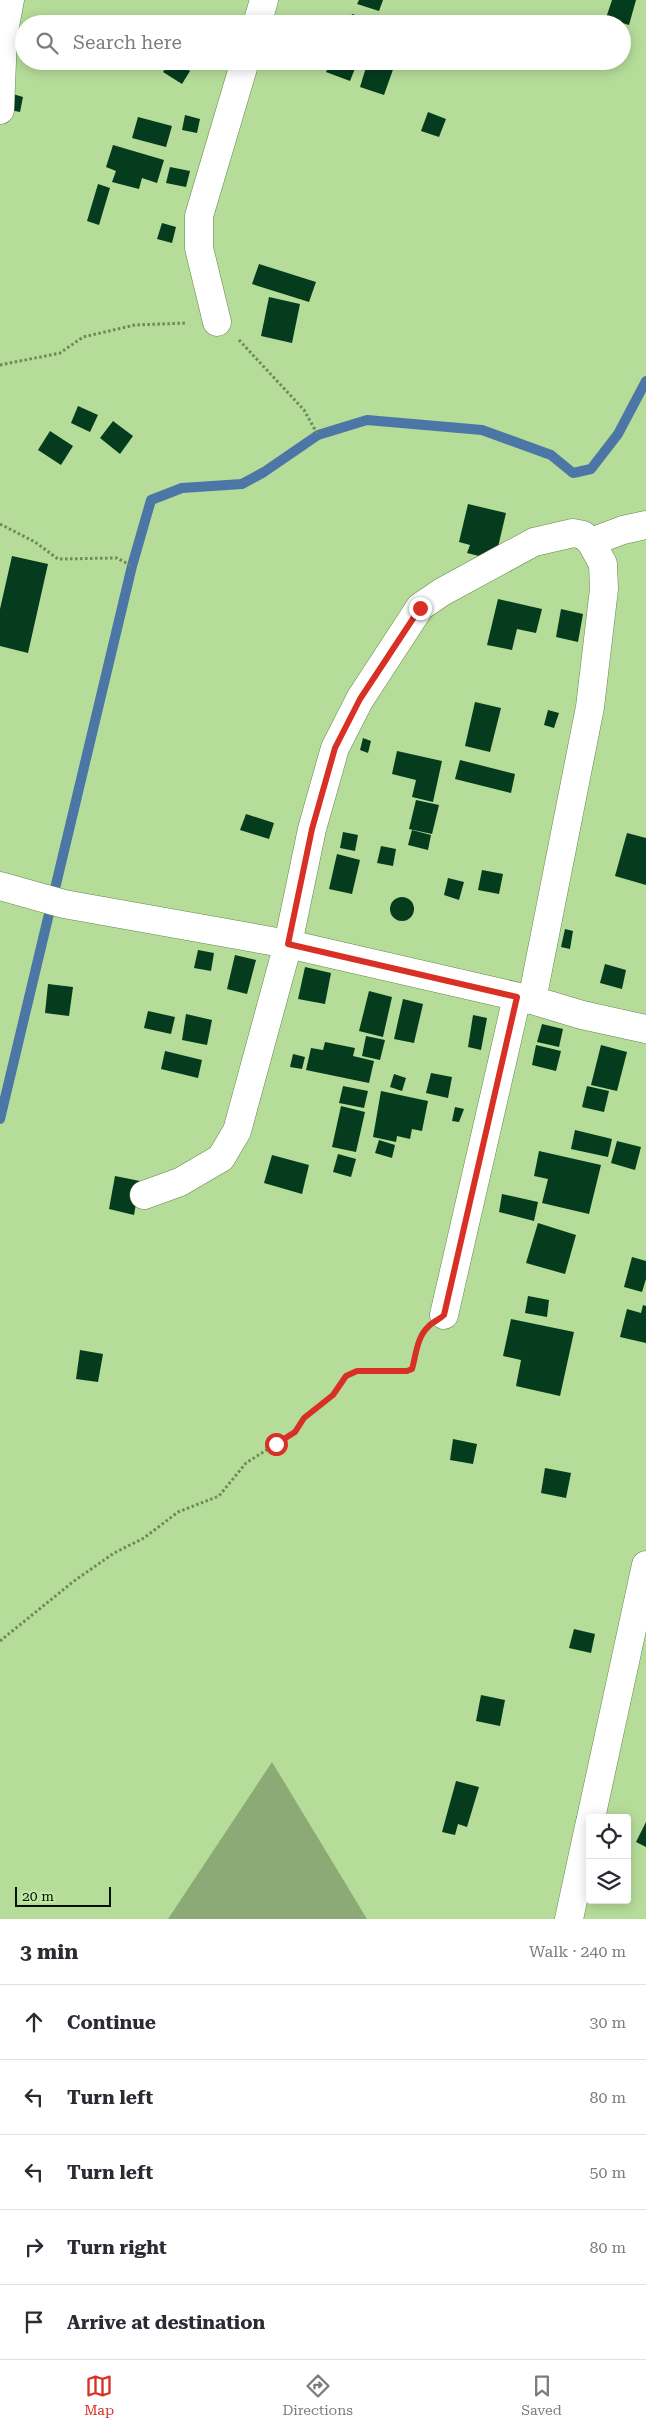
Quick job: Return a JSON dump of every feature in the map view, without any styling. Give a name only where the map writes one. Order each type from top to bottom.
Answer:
[{"type":"street","points":[[0,110],[3,37],[10,0]]},
{"type":"street","points":[[260,15],[264,0]]},
{"type":"street","points":[[217,322],[199,248],[199,216],[243,70]]},
{"type":"street","points":[[591,542],[623,530],[646,525]]},
{"type":"street","points":[[144,1195],[180,1182],[221,1158],[237,1131],[288,944],[312,829],[335,748],[360,699],[420,608],[442,592],[534,542],[573,533],[583,534],[591,542],[603,564],[604,589],[598,652],[562,853],[444,1315]]},
{"type":"street","points":[[12,890],[64,904],[288,944],[646,1029]]},
{"type":"street","points":[[592,1814],[646,1565]]},
{"type":"street","points":[[569,1919],[586,1840]]},
{"type":"path","points":[[0,365],[60,352],[83,338],[135,325],[217,322],[249,349],[304,410],[318,435]]},
{"type":"path","points":[[0,524],[35,542],[58,559],[117,558],[132,566]]},
{"type":"path","points":[[0,1641],[74,1581],[114,1553],[144,1538],[178,1512],[219,1496],[246,1463],[295,1432],[304,1418],[333,1395],[346,1376],[357,1371],[407,1371],[412,1369],[421,1334],[429,1325],[438,1321],[444,1315]]},
{"type":"green space","points":[[272,1762],[367,1919],[168,1919]]},
{"type":"building","points":[[359,0],[383,0],[379,11],[357,4]]},
{"type":"building","points":[[612,0],[636,0],[631,18],[631,15],[607,15]]},
{"type":"building","points":[[164,70],[190,71],[182,84],[163,72]]},
{"type":"building","points":[[327,70],[354,70],[350,81],[326,72]]},
{"type":"building","points":[[365,70],[393,70],[384,95],[360,87]]},
{"type":"building","points":[[13,94],[23,97],[20,112],[10,110]]},
{"type":"building","points":[[428,112],[446,119],[439,137],[421,131]]},
{"type":"building","points":[[185,115],[200,119],[197,133],[182,130]]},
{"type":"building","points":[[138,117],[172,126],[166,147],[132,138]]},
{"type":"building","points":[[113,145],[164,160],[157,183],[142,178],[139,189],[112,182],[116,171],[106,167]]},
{"type":"building","points":[[170,167],[190,171],[186,187],[166,183]]},
{"type":"building","points":[[98,184],[110,188],[99,225],[87,221]]},
{"type":"building","points":[[162,223],[176,227],[172,243],[157,239]]},
{"type":"building","points":[[259,264],[316,282],[309,302],[252,284]]},
{"type":"building","points":[[269,297],[300,304],[292,343],[261,336]]},
{"type":"building","points":[[78,406],[98,415],[90,432],[71,423]]},
{"type":"building","points":[[113,421],[133,436],[120,454],[100,438]]},
{"type":"building","points":[[50,431],[73,446],[61,465],[38,450]]},
{"type":"building","points":[[468,504],[506,513],[495,560],[467,553],[470,545],[459,542]]},
{"type":"building","points":[[12,556],[48,564],[28,653],[0,646],[0,609]]},
{"type":"building","points":[[498,599],[542,609],[536,633],[517,629],[512,650],[487,645]]},
{"type":"building","points":[[561,609],[583,614],[578,642],[556,637]]},
{"type":"building","points":[[475,702],[501,708],[490,752],[465,746]]},
{"type":"building","points":[[548,710],[559,713],[554,728],[544,725]]},
{"type":"building","points":[[363,738],[371,741],[368,753],[360,750]]},
{"type":"building","points":[[397,751],[442,761],[433,802],[412,797],[416,780],[392,774]]},
{"type":"building","points":[[460,760],[515,774],[511,793],[455,779]]},
{"type":"building","points":[[416,800],[439,805],[432,834],[409,829]]},
{"type":"building","points":[[246,814],[274,823],[269,839],[240,830]]},
{"type":"building","points":[[412,830],[431,835],[428,850],[408,845]]},
{"type":"building","points":[[343,832],[358,835],[355,851],[340,848]]},
{"type":"building","points":[[627,833],[646,838],[646,885],[615,876]]},
{"type":"building","points":[[381,846],[396,849],[393,866],[377,863]]},
{"type":"building","points":[[337,854],[360,860],[352,894],[329,889]]},
{"type":"building","points":[[482,870],[503,874],[499,894],[478,890]]},
{"type":"building","points":[[448,878],[464,882],[459,900],[444,895]]},
{"type":"building","points":[[402,897],[411,900],[414,909],[411,918],[402,921],[393,918],[390,909],[393,900]]},
{"type":"building","points":[[565,929],[573,931],[570,949],[561,947]]},
{"type":"building","points":[[198,950],[214,953],[211,971],[194,968]]},
{"type":"building","points":[[235,955],[256,960],[247,994],[227,989]]},
{"type":"building","points":[[605,964],[626,970],[622,989],[600,983]]},
{"type":"building","points":[[305,967],[331,973],[325,1004],[298,999]]},
{"type":"building","points":[[48,984],[73,987],[69,1016],[45,1013]]},
{"type":"building","points":[[369,991],[392,997],[383,1037],[359,1031]]},
{"type":"building","points":[[403,999],[423,1004],[414,1043],[394,1039]]},
{"type":"building","points":[[148,1011],[175,1017],[171,1034],[144,1028]]},
{"type":"building","points":[[186,1014],[212,1020],[207,1045],[182,1040]]},
{"type":"building","points":[[473,1015],[487,1018],[481,1050],[468,1047]]},
{"type":"building","points":[[542,1024],[563,1029],[559,1047],[537,1042]]},
{"type":"building","points":[[366,1036],[385,1040],[380,1060],[362,1056]]},
{"type":"building","points":[[325,1042],[355,1048],[353,1056],[374,1061],[369,1083],[306,1070],[311,1048],[323,1050]]},
{"type":"building","points":[[536,1045],[561,1051],[556,1071],[532,1065]]},
{"type":"building","points":[[601,1045],[627,1052],[617,1091],[591,1085]]},
{"type":"building","points":[[165,1051],[202,1060],[198,1078],[161,1069]]},
{"type":"building","points":[[293,1054],[305,1057],[302,1069],[290,1067]]},
{"type":"building","points":[[431,1073],[452,1077],[448,1098],[426,1093]]},
{"type":"building","points":[[394,1074],[406,1078],[402,1091],[390,1087]]},
{"type":"building","points":[[343,1086],[368,1091],[364,1108],[339,1103]]},
{"type":"building","points":[[587,1086],[609,1091],[604,1112],[582,1107]]},
{"type":"building","points":[[381,1091],[428,1101],[422,1131],[412,1129],[410,1139],[397,1136],[396,1142],[373,1137]]},
{"type":"building","points":[[341,1106],[365,1112],[356,1152],[332,1147]]},
{"type":"building","points":[[455,1107],[464,1109],[459,1122],[452,1121]]},
{"type":"building","points":[[575,1130],[612,1139],[608,1157],[571,1149]]},
{"type":"building","points":[[379,1140],[395,1145],[392,1158],[375,1153]]},
{"type":"building","points":[[617,1141],[641,1147],[635,1170],[611,1163]]},
{"type":"building","points":[[539,1151],[601,1165],[589,1214],[542,1203],[548,1179],[534,1176]]},
{"type":"building","points":[[338,1154],[356,1159],[351,1177],[333,1172]]},
{"type":"building","points":[[272,1155],[309,1165],[302,1194],[264,1183]]},
{"type":"building","points":[[115,1176],[140,1181],[134,1215],[109,1209]]},
{"type":"building","points":[[502,1194],[538,1202],[534,1221],[499,1212]]},
{"type":"building","points":[[538,1223],[576,1235],[565,1274],[526,1263]]},
{"type":"building","points":[[632,1257],[646,1261],[646,1279],[642,1292],[624,1287]]},
{"type":"building","points":[[528,1296],[549,1300],[547,1317],[525,1313]]},
{"type":"building","points":[[643,1305],[646,1306],[646,1343],[620,1337],[627,1309],[641,1313]]},
{"type":"building","points":[[511,1319],[574,1332],[560,1396],[516,1386],[521,1360],[503,1356]]},
{"type":"building","points":[[80,1350],[103,1354],[98,1382],[76,1379]]},
{"type":"building","points":[[453,1439],[477,1444],[473,1464],[450,1460]]},
{"type":"building","points":[[545,1468],[571,1473],[566,1498],[541,1493]]},
{"type":"building","points":[[574,1629],[595,1634],[591,1653],[569,1648]]},
{"type":"building","points":[[481,1695],[505,1700],[500,1726],[476,1721]]},
{"type":"building","points":[[456,1781],[479,1787],[467,1827],[458,1824],[455,1835],[442,1832]]},
{"type":"building","points":[[646,1822],[646,1847],[636,1842]]},
{"type":"waterway","points":[[0,1119],[132,566],[151,500],[182,488],[242,484],[264,472],[318,435],[367,420],[482,430],[551,455],[573,473],[591,469],[618,434],[646,381]]},
{"type":"route","points":[[276,1444],[295,1432],[304,1418],[333,1395],[346,1376],[357,1371],[407,1371],[412,1369],[421,1334],[429,1325],[438,1321],[444,1315],[517,997],[288,944],[312,829],[335,748],[360,699],[396,640],[420,608]]}]
